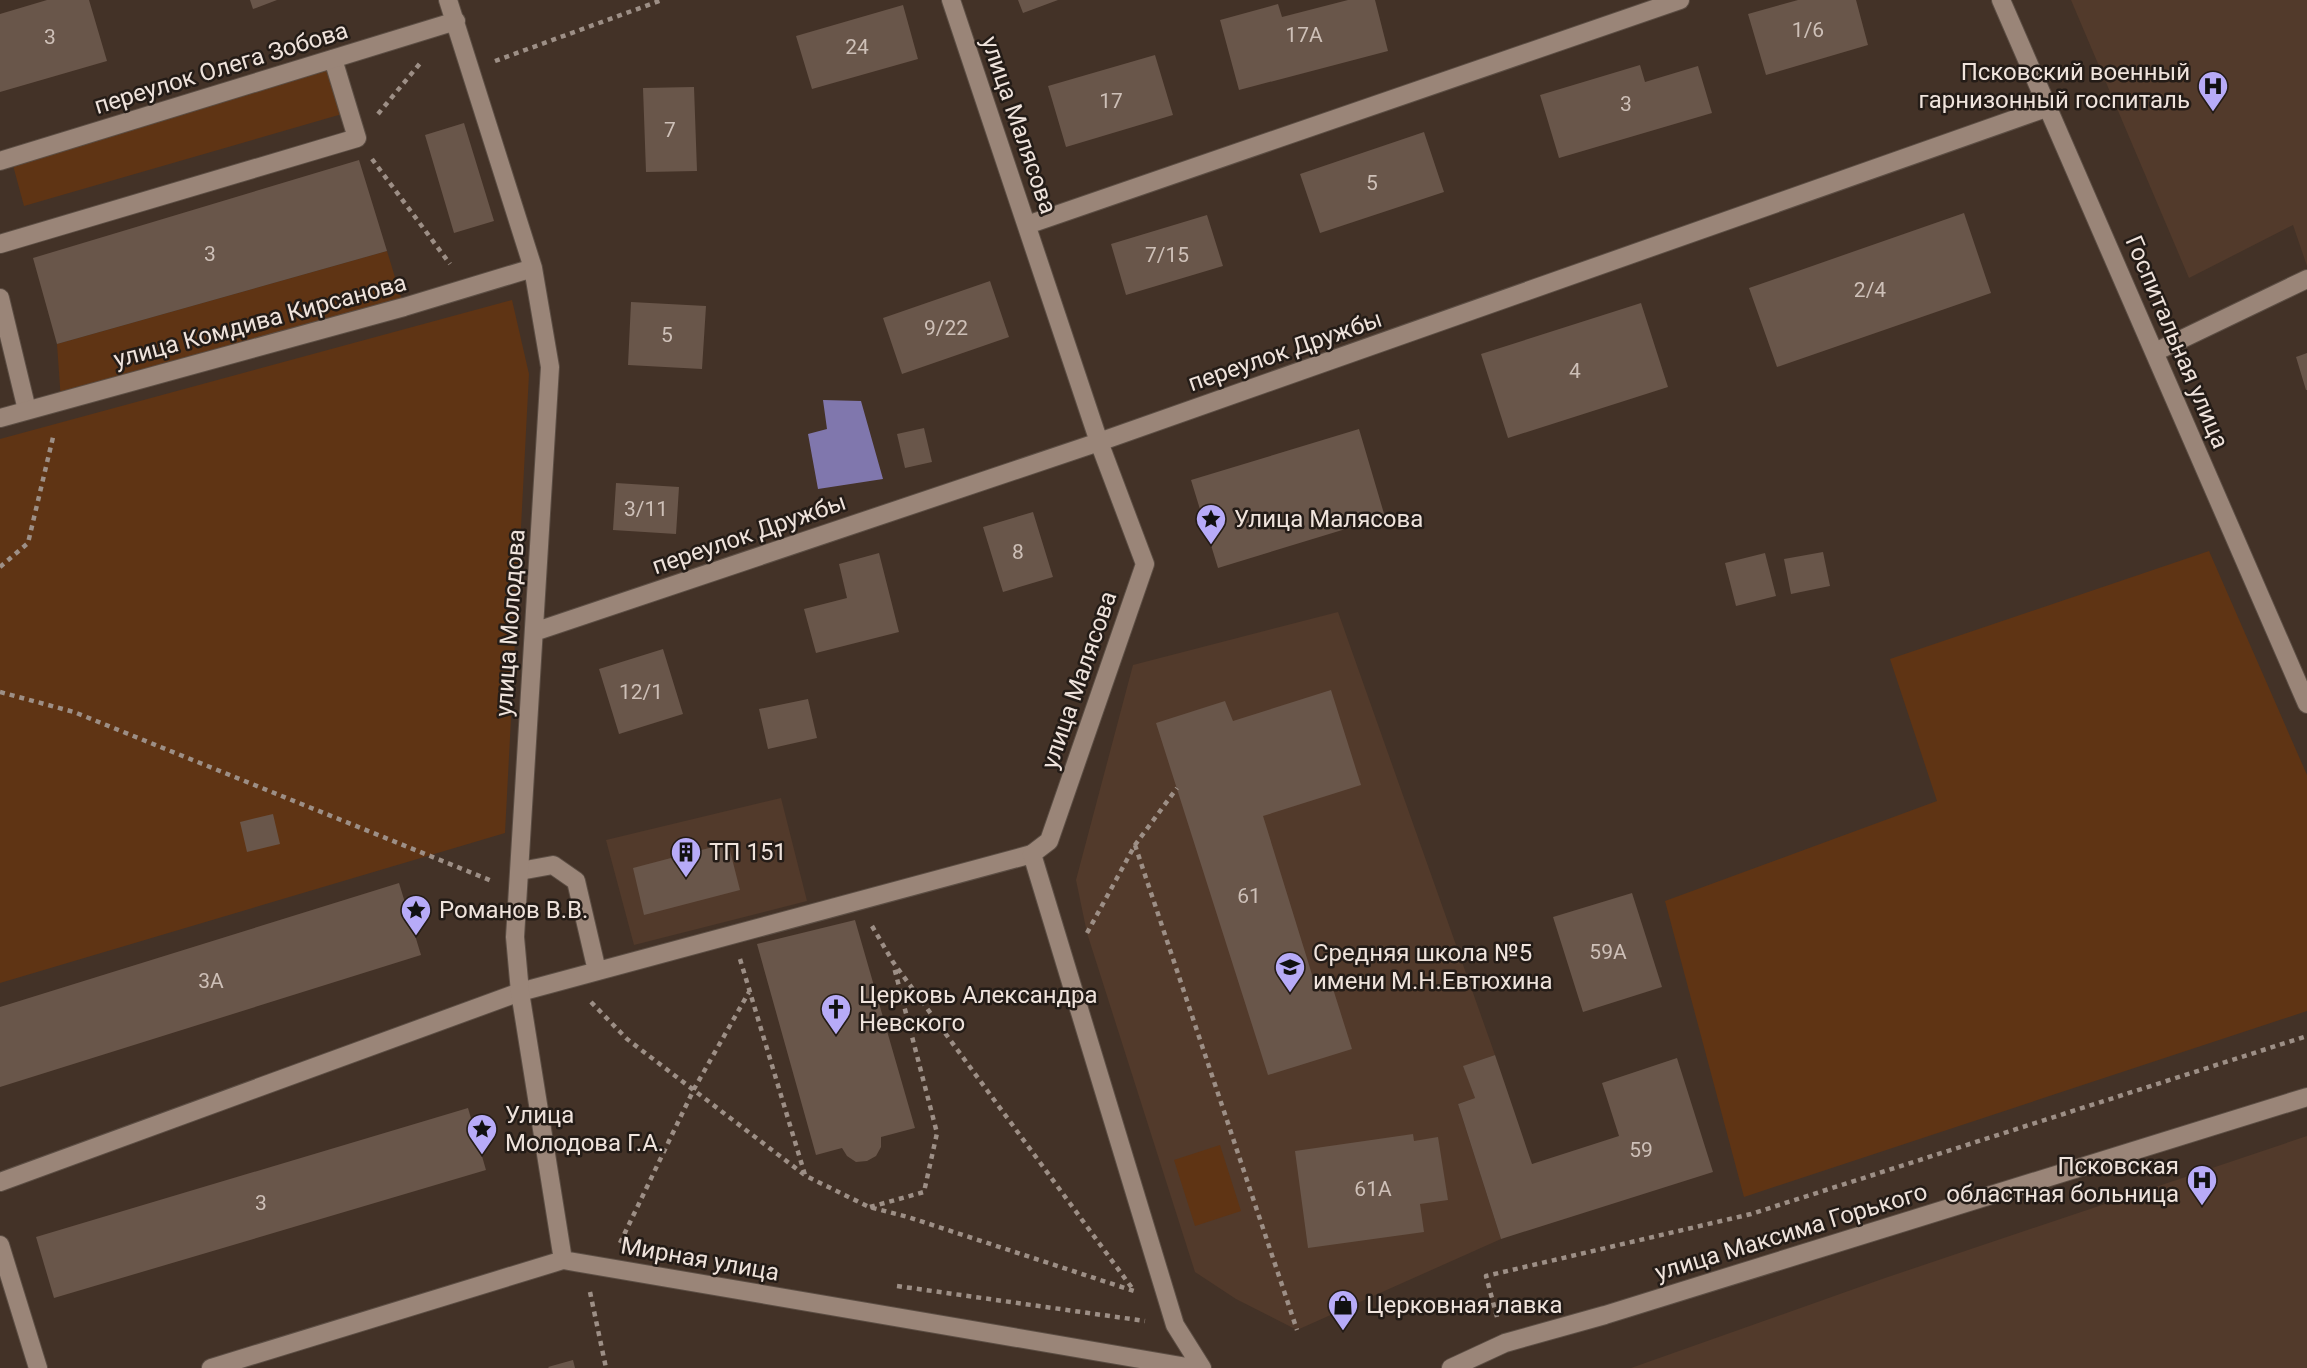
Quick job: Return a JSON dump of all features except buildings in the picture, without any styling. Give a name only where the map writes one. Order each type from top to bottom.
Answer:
[{"type":"street","name":"улица Молодова","points":[[448,0],[533,268],[550,367],[515,937],[520,992],[563,1260]]},
{"type":"street","name":"улица Малясова","points":[[951,0],[1099,442],[1145,564],[1049,841],[1032,854]]},
{"type":"street","points":[[1027,225],[1680,0]]},
{"type":"street","name":"Госпитальная улица","points":[[2001,0],[2307,704]]},
{"type":"street","name":"переулок Олега Зобова","points":[[0,161],[456,21]]},
{"type":"street","points":[[0,244],[357,138],[333,59]]},
{"type":"street","name":"переулок Дружбы","points":[[534,632],[1099,442],[2049,107]]},
{"type":"street","name":"улица Комдива Кирсанова","points":[[0,418],[533,268]]},
{"type":"street","points":[[2155,352],[2307,279]]},
{"type":"street","points":[[0,298],[27,410]]},
{"type":"street","points":[[0,1182],[520,992],[1032,854],[1175,1325],[1202,1368]]},
{"type":"street","points":[[520,872],[552,865],[576,881],[597,971]]},
{"type":"street","name":"улица Максима Горького","points":[[1451,1368],[1504,1343],[1605,1315],[2307,1097]]},
{"type":"street","points":[[0,1245],[38,1368]]},
{"type":"street","name":"Мирная улица","points":[[211,1368],[563,1260],[1193,1368]]},
{"type":"path","points":[[471,70],[662,0]]},
{"type":"path","points":[[456,21],[357,138],[467,288]]},
{"type":"path","points":[[0,567],[28,543],[61,401]]},
{"type":"path","points":[[0,692],[74,712],[518,892]]},
{"type":"path","points":[[1087,933],[1135,845],[1177,789]]},
{"type":"path","points":[[1135,845],[1297,1330]]},
{"type":"path","points":[[858,901],[893,962],[1134,1291]]},
{"type":"path","points":[[732,934],[806,1176]]},
{"type":"path","points":[[869,1207],[924,1192],[937,1133],[893,962]]},
{"type":"path","points":[[567,979],[627,1039],[806,1176],[869,1207],[908,1217],[1168,1302]]},
{"type":"path","points":[[618,1246],[694,1089],[749,992]]},
{"type":"path","points":[[1504,1343],[1486,1276],[1751,1214],[2307,1036]]},
{"type":"path","points":[[583,1264],[606,1368]]},
{"type":"shaded area","name":"Псковский военный гарнизонный госпиталь","points":[[2071,0],[2307,0],[2307,266],[2293,225],[2189,278]]},
{"type":"shaded area","points":[[333,59],[349,112],[24,206],[11,158]]},
{"type":"shaded area","points":[[387,251],[404,307],[61,401],[57,344]]},
{"type":"shaded area","points":[[512,300],[529,374],[505,833],[0,983],[0,439]]},
{"type":"shaded area","points":[[823,400],[861,401],[883,479],[818,489],[808,434],[827,429]]},
{"type":"shaded area","points":[[2209,551],[2307,775],[2307,1011],[1744,1197],[1665,901],[1937,801],[1890,659]]},
{"type":"shaded area","name":"Средняя школа №5 имени М.Н.Евтюхина","points":[[1338,612],[1495,1055],[1464,1066],[1475,1098],[1458,1104],[1501,1239],[1297,1330],[1236,1299],[1195,1272],[1087,933],[1076,880],[1133,665]]},
{"type":"shaded area","points":[[781,798],[807,901],[634,945],[606,840]]},
{"type":"shaded area","name":"Псковская областная больница","points":[[2307,1136],[2307,1368],[1631,1368],[1885,1278]]},
{"type":"shaded area","points":[[1220,1145],[1241,1211],[1195,1226],[1174,1160]]},
{"type":"place","name":"Псковский военный гарнизонный госпиталь","points":[[2213,113]]},
{"type":"place","name":"Улица Малясова","points":[[1211,546]]},
{"type":"place","name":"ТП 151","points":[[686,879]]},
{"type":"place","name":"Романов В.В.","points":[[416,937]]},
{"type":"place","name":"Средняя школа №5 имени М.Н.Евтюхина","points":[[1290,994]]},
{"type":"place","name":"Церковь Александра Невского","points":[[836,1036]]},
{"type":"place","name":"Улица Молодова Г.А.","points":[[482,1156]]},
{"type":"place","name":"Псковская областная больница","points":[[2202,1207]]},
{"type":"place","name":"Церковная лавка","points":[[1343,1332]]}]
